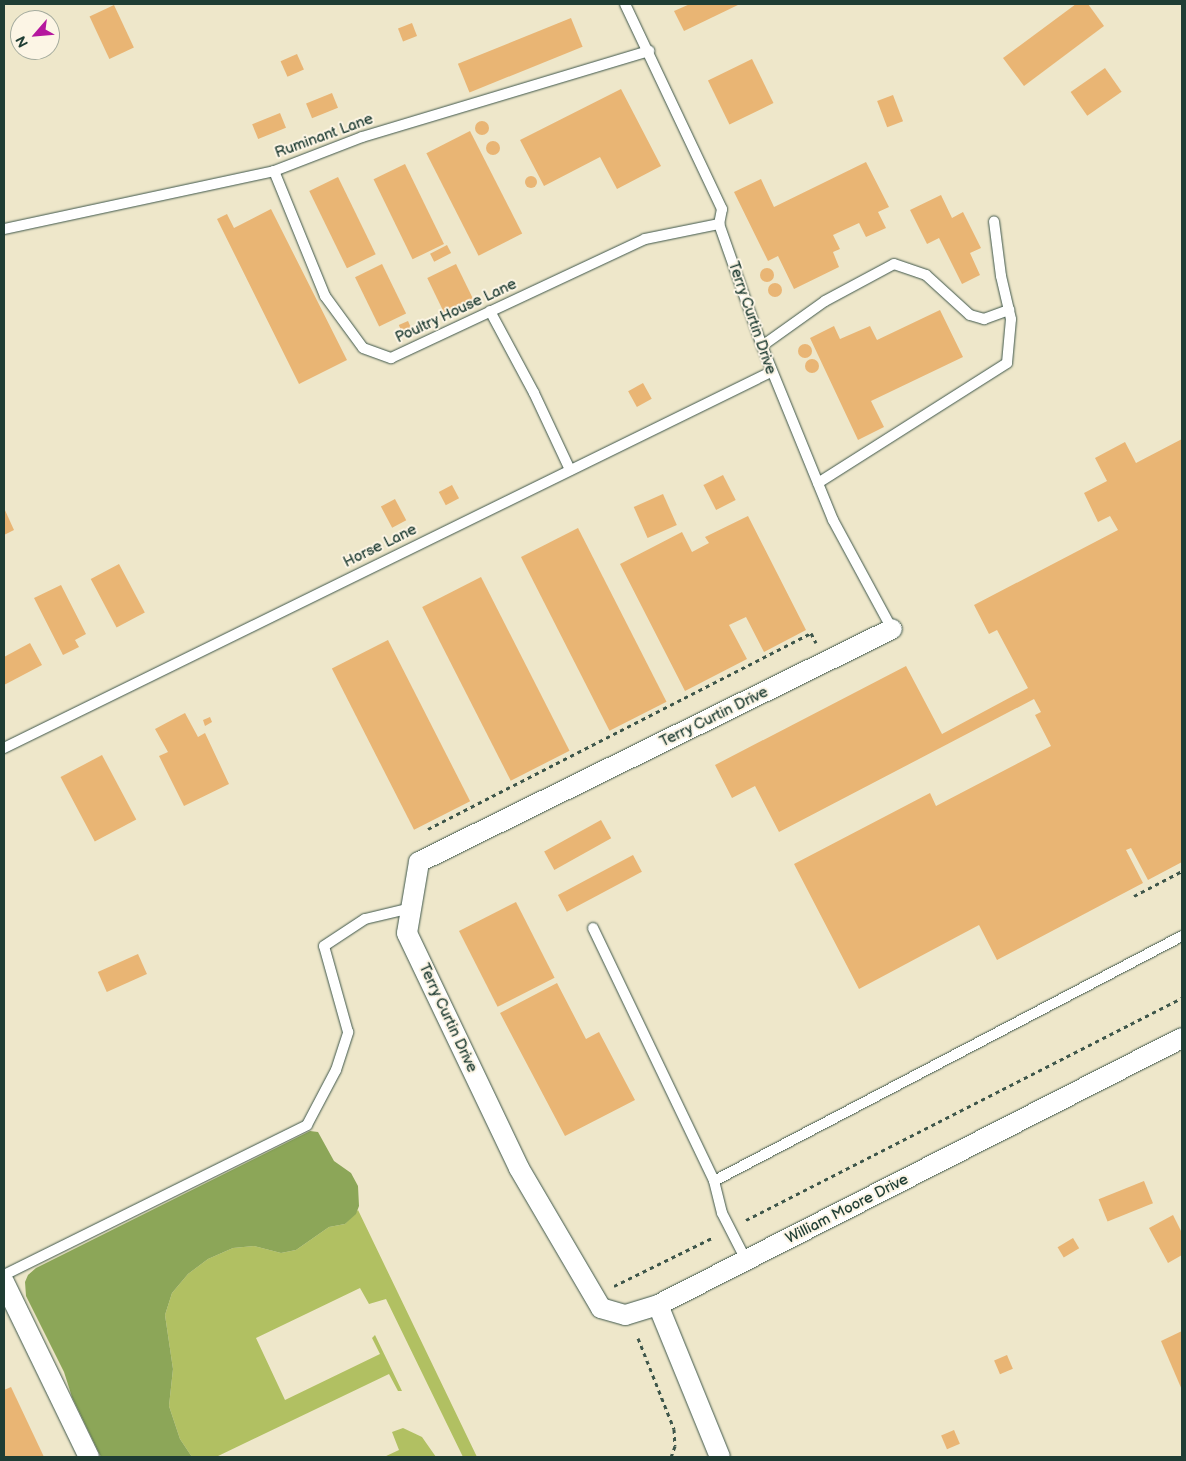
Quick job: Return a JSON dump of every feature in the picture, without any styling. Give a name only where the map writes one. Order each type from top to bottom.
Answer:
[{"type":"street","name":"Terry Curtin Drive","points":[[658,1305],[625,1315],[601,1308],[519,1168],[407,933],[420,862],[892,629]]},
{"type":"street","name":"William Moore Drive","points":[[658,1305],[1182,1038]]},
{"type":"street","points":[[4,1282],[89,1457]]},
{"type":"street","points":[[658,1305],[720,1457]]},
{"type":"lane","name":"Terry Curtin Drive","points":[[624,4],[649,51],[722,209],[720,224],[771,372],[833,520],[892,629]]},
{"type":"lane","name":"Ruminant Lane","points":[[4,229],[274,171],[362,137],[649,51]]},
{"type":"lane","name":"Poultry House Lane","points":[[274,171],[325,296],[363,348],[391,358],[645,238],[720,224]]},
{"type":"lane","points":[[818,483],[1007,363],[1012,319],[1001,276],[994,221]]},
{"type":"lane","points":[[762,346],[826,300],[894,264],[926,275],[970,314],[984,319],[1009,310]]},
{"type":"lane","points":[[490,312],[534,393],[570,470]]},
{"type":"lane","name":"Horse Lane","points":[[4,748],[771,372]]},
{"type":"lane","points":[[4,1275],[307,1125],[336,1070],[348,1032],[324,946],[365,919],[411,908]]},
{"type":"lane","points":[[593,928],[714,1181],[722,1213],[746,1260]]},
{"type":"lane","points":[[714,1181],[1182,936]]},
{"type":"path","points":[[430,857],[419,834],[811,633],[826,662]]},
{"type":"path","points":[[1134,896],[1182,871]]},
{"type":"path","points":[[609,1289],[1182,998]]},
{"type":"path","points":[[638,1338],[674,1429],[675,1446],[671,1457]]},
{"type":"green space","points":[[310,1131],[318,1132],[334,1161],[351,1173],[358,1186],[359,1206],[356,1214],[345,1224],[329,1227],[296,1250],[281,1253],[254,1246],[233,1248],[208,1259],[188,1274],[172,1293],[165,1315],[173,1369],[169,1406],[180,1439],[192,1457],[101,1457],[72,1397],[64,1372],[26,1296],[25,1282],[28,1275],[36,1268]]},
{"type":"green space","points":[[358,1210],[477,1457],[463,1457],[386,1299],[369,1304],[360,1288],[256,1338],[285,1400],[380,1354],[372,1338],[375,1335],[402,1391],[398,1391],[389,1374],[216,1457],[192,1457],[180,1439],[169,1406],[173,1369],[165,1315],[172,1293],[188,1274],[208,1259],[233,1248],[254,1246],[281,1253],[296,1250],[329,1227],[345,1224]]},
{"type":"green space","points":[[403,1428],[422,1437],[436,1457],[384,1457],[399,1450],[392,1432]]},
{"type":"building","points":[[690,4],[740,4],[684,31],[674,11]]},
{"type":"building","points":[[1076,4],[1088,4],[1104,26],[1024,86],[1003,58]]},
{"type":"building","points":[[114,5],[134,48],[109,59],[90,16]]},
{"type":"building","points":[[571,18],[583,47],[469,92],[458,64]]},
{"type":"building","points":[[412,23],[417,36],[403,41],[398,28]]},
{"type":"building","points":[[297,54],[304,70],[287,77],[281,61]]},
{"type":"building","points":[[752,59],[773,103],[729,125],[708,80]]},
{"type":"building","points":[[1105,68],[1122,92],[1087,116],[1071,92]]},
{"type":"building","points":[[621,89],[661,166],[617,189],[600,157],[544,186],[520,140]]},
{"type":"building","points":[[332,93],[338,108],[312,118],[306,103]]},
{"type":"building","points":[[893,95],[903,121],[887,127],[877,101]]},
{"type":"building","points":[[280,113],[286,128],[258,139],[252,124]]},
{"type":"building","points":[[479,121],[485,121],[489,128],[485,135],[479,135],[475,131],[475,125]]},
{"type":"building","points":[[470,131],[522,233],[479,256],[426,153]]},
{"type":"building","points":[[490,141],[496,141],[500,148],[496,155],[490,155],[486,151],[486,145]]},
{"type":"building","points":[[866,162],[889,207],[878,212],[886,228],[866,237],[859,223],[833,235],[840,249],[833,252],[839,267],[794,289],[778,256],[768,261],[734,192],[761,179],[774,207]]},
{"type":"building","points":[[405,164],[444,244],[413,259],[374,179]]},
{"type":"building","points":[[529,176],[533,176],[537,182],[533,188],[529,188],[525,184],[525,180]]},
{"type":"building","points":[[338,177],[376,254],[347,268],[309,191]]},
{"type":"building","points":[[941,195],[952,218],[963,212],[981,248],[970,253],[980,275],[962,284],[939,238],[927,244],[910,210]]},
{"type":"building","points":[[271,209],[347,360],[299,384],[217,219],[227,214],[234,228]]},
{"type":"building","points":[[447,245],[451,253],[434,262],[430,254]]},
{"type":"building","points":[[382,264],[406,313],[379,327],[355,277]]},
{"type":"building","points":[[456,264],[474,301],[445,315],[427,278]]},
{"type":"building","points":[[764,268],[770,268],[774,275],[770,282],[764,282],[760,278],[760,272]]},
{"type":"building","points":[[772,283],[778,283],[782,290],[778,297],[772,297],[768,293],[768,287]]},
{"type":"building","points":[[940,310],[963,357],[871,401],[884,427],[858,440],[810,338],[834,326],[840,339],[870,326],[877,340]]},
{"type":"building","points":[[408,321],[411,328],[402,332],[399,325]]},
{"type":"building","points":[[802,344],[808,344],[812,351],[808,358],[802,358],[798,354],[798,348]]},
{"type":"building","points":[[812,359],[817,361],[819,366],[817,371],[812,373],[807,371],[805,366],[807,361]]},
{"type":"building","points":[[643,383],[652,399],[637,407],[628,391]]},
{"type":"building","points":[[1182,439],[1182,862],[1148,880],[1131,848],[1126,850],[1143,883],[997,960],[979,925],[859,989],[794,864],[930,793],[936,806],[1051,746],[1035,715],[1041,712],[1034,699],[779,832],[755,786],[732,798],[715,765],[906,666],[942,734],[1028,688],[997,630],[989,634],[974,605],[1118,530],[1110,516],[1098,522],[1084,493],[1107,481],[1095,458],[1125,442],[1136,463]]},
{"type":"building","points":[[723,475],[736,500],[716,510],[703,485]]},
{"type":"building","points":[[452,485],[459,498],[446,505],[439,492]]},
{"type":"building","points":[[663,494],[677,525],[648,538],[634,507]]},
{"type":"building","points":[[395,499],[406,520],[392,528],[381,507]]},
{"type":"building","points":[[4,508],[14,530],[4,535]]},
{"type":"building","points":[[748,516],[806,630],[764,652],[746,617],[729,625],[747,659],[685,691],[620,564],[682,532],[692,552],[709,543],[705,537]]},
{"type":"building","points":[[578,528],[667,702],[610,731],[521,557]]},
{"type":"building","points":[[119,564],[145,613],[117,628],[91,579]]},
{"type":"building","points":[[481,577],[570,751],[511,781],[422,607]]},
{"type":"building","points":[[61,585],[86,634],[75,640],[79,647],[63,655],[34,598]]},
{"type":"building","points":[[388,640],[470,801],[414,830],[332,669]]},
{"type":"building","points":[[30,643],[42,665],[4,685],[4,657]]},
{"type":"building","points":[[185,713],[198,737],[205,733],[229,784],[184,806],[159,756],[168,752],[155,729]]},
{"type":"building","points":[[210,717],[212,722],[205,726],[203,720]]},
{"type":"building","points":[[102,755],[136,819],[95,842],[61,777]]},
{"type":"building","points":[[601,820],[611,838],[554,870],[544,852]]},
{"type":"building","points":[[633,855],[642,872],[567,912],[558,895]]},
{"type":"building","points":[[516,902],[555,978],[498,1007],[459,931]]},
{"type":"building","points":[[138,954],[147,974],[107,992],[98,972]]},
{"type":"building","points":[[557,983],[586,1039],[599,1032],[635,1100],[565,1136],[500,1013]]},
{"type":"building","points":[[1144,1181],[1153,1203],[1108,1222],[1099,1199]]},
{"type":"building","points":[[1173,1215],[1182,1233],[1182,1255],[1168,1263],[1149,1228]]},
{"type":"building","points":[[1073,1238],[1079,1248],[1064,1258],[1058,1247]]},
{"type":"building","points":[[1182,1331],[1182,1390],[1161,1341]]},
{"type":"building","points":[[1007,1355],[1013,1369],[1000,1374],[994,1360]]},
{"type":"building","points":[[11,1387],[44,1457],[4,1457],[4,1390]]},
{"type":"building","points":[[954,1430],[960,1444],[947,1449],[941,1435]]}]
